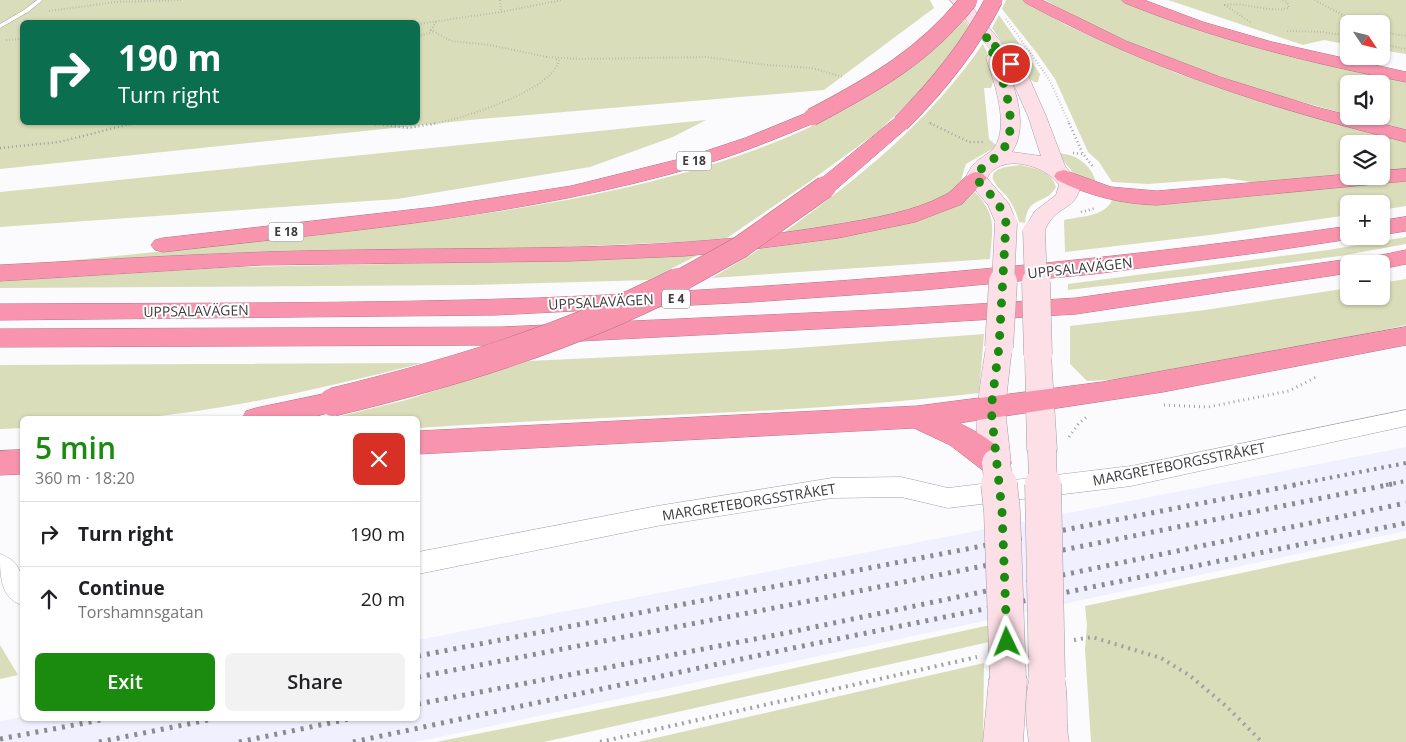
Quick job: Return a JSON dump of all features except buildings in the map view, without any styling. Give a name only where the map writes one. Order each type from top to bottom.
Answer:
[{"type":"highway","name":"E 18","points":[[0,260],[210,241],[415,216],[571,192],[696,161],[752,142],[812,117],[866,89],[906,62],[940,35],[969,0]]},
{"type":"highway","points":[[270,416],[439,376],[524,347],[597,320],[671,285],[726,256],[781,220],[825,187],[901,123],[953,67],[971,42],[994,0]]},
{"type":"highway","points":[[1031,0],[1086,30],[1196,75],[1255,94],[1406,136]]},
{"type":"highway","points":[[1130,0],[1197,26],[1254,43],[1309,58],[1406,77]]},
{"type":"highway","points":[[1060,173],[1087,188],[1137,198],[1157,198],[1406,175]]},
{"type":"highway","points":[[0,273],[261,258],[569,254],[684,249],[747,243],[838,231],[907,217],[954,199],[976,178]]},
{"type":"highway","points":[[1390,227],[1406,224]]},
{"type":"highway","name":"UPPSALAVÄGEN","points":[[0,312],[498,307],[718,297],[873,287],[1076,270],[1252,248],[1340,234]]},
{"type":"highway","points":[[1390,260],[1406,257]]},
{"type":"highway","name":"UPPSALAVÄGEN","points":[[0,338],[502,336],[896,317],[1076,306],[1340,267]]},
{"type":"highway","points":[[420,443],[917,417],[991,409],[1040,403],[1279,361],[1406,336]]},
{"type":"highway","points":[[917,417],[944,427],[964,438],[996,463]]},
{"type":"highway","points":[[0,448],[20,448]]},
{"type":"highway","points":[[0,463],[20,462]]},
{"type":"street","points":[[958,0],[1018,73],[1060,173],[1070,185],[1069,194],[1063,201],[1043,213],[1036,221],[1034,231],[1042,450],[1047,678],[1046,725],[1049,742]]},
{"type":"street","points":[[986,36],[1005,84],[1010,113],[1007,143],[994,160],[978,170],[976,178],[1000,205],[1006,223],[999,347],[991,409],[1002,511],[994,668],[1003,742]]},
{"type":"street","points":[[994,160],[1022,159],[1043,163],[1060,173]]},
{"type":"street","name":"MARGRETEBORGSSTRÅKET","points":[[420,563],[657,516],[832,488],[901,487],[948,498],[1131,476],[1406,418]]},
{"type":"street","points":[[0,565],[20,590]]},
{"type":"lane","points":[[0,26],[40,0]]},
{"type":"path","points":[[19,15],[116,2],[181,0]]},
{"type":"path","points":[[500,0],[501,12]]},
{"type":"path","points":[[420,24],[501,12],[562,0]]},
{"type":"path","points":[[1253,25],[1225,5],[1233,3],[1277,9],[1289,8],[1287,2],[1281,0]]},
{"type":"path","points":[[1315,0],[1342,15]]},
{"type":"path","points":[[375,125],[380,127],[410,128],[492,106],[526,93],[557,70],[559,60],[546,56],[490,45],[451,41],[431,30],[436,22]]},
{"type":"path","points":[[1280,31],[1323,32],[1340,35]]},
{"type":"path","points":[[420,36],[434,32]]},
{"type":"path","points":[[1390,33],[1406,36]]},
{"type":"path","points":[[0,40],[20,39]]},
{"type":"path","points":[[1390,45],[1406,48]]},
{"type":"path","points":[[546,56],[579,58],[707,57],[766,65],[812,68],[846,78]]},
{"type":"path","points":[[0,148],[59,142],[128,125]]},
{"type":"path","points":[[1162,405],[1208,407],[1289,391],[1325,372]]},
{"type":"path","points":[[1064,642],[1092,637],[1162,658],[1189,675],[1226,706],[1262,742]]},
{"type":"path","points":[[600,742],[994,668]]},
{"type":"shaded area","points":[[1406,447],[1406,531],[416,742],[0,742],[0,721],[20,717],[20,721],[420,721],[420,640]]},
{"type":"green space","points":[[0,0],[930,0],[934,8],[824,90],[480,119],[0,169]]},
{"type":"green space","points":[[1006,0],[1021,0],[1068,26],[1179,74],[1243,96],[1340,123],[1340,125],[1381,135],[1340,135],[1340,176],[1258,183],[1225,178],[1149,184],[1112,182],[1099,162],[1088,152],[1055,79],[1002,9]]},
{"type":"green space","points":[[1045,0],[1121,0],[1173,21],[1242,43],[1302,59],[1381,75],[1340,75],[1340,112],[1232,81],[1193,67],[1155,53]]},
{"type":"green space","points":[[1168,0],[1406,0],[1406,54],[1390,51],[1390,15],[1340,15],[1340,43],[1324,40],[1303,45]]},
{"type":"green space","points":[[999,15],[1040,74],[1038,82],[1034,82],[1025,75],[992,28]]},
{"type":"green space","points":[[965,20],[970,27],[954,51],[926,85],[879,131],[724,240],[540,248],[226,253],[15,266],[291,237],[495,212],[582,197],[669,177],[752,151],[831,117],[903,74]]},
{"type":"green space","points":[[983,44],[994,76],[991,88],[984,88],[989,139],[997,146],[966,164],[961,180],[956,188],[944,197],[901,212],[847,224],[782,234],[838,192],[891,148],[916,124],[962,73]]},
{"type":"green space","points":[[1390,77],[1406,80],[1406,130],[1387,125],[1390,125]]},
{"type":"green space","points":[[706,120],[673,137],[590,167],[397,199],[0,227],[0,192]]},
{"type":"green space","points":[[1390,137],[1406,142],[1406,170],[1390,171]]},
{"type":"green space","points":[[1057,153],[1072,156],[1083,162],[1092,173],[1097,186],[1075,175]]},
{"type":"green space","points":[[1020,165],[1047,174],[1051,177],[1056,187],[1052,193],[1029,208],[1025,223],[1019,222],[1012,204],[996,185],[993,178],[993,174],[1000,169]]},
{"type":"green space","points":[[1406,181],[1406,206],[1390,209],[1390,195],[1340,195],[1340,216],[1210,235],[1065,252],[1064,220],[1098,213],[1109,206],[1112,200],[1173,202],[1362,185],[1390,185],[1390,182]]},
{"type":"green space","points":[[975,192],[987,208],[992,223],[990,259],[712,278],[760,249],[841,237],[898,225],[944,211],[964,202]]},
{"type":"green space","points":[[1406,237],[1406,244],[1340,256],[1068,290],[1068,284],[1358,245],[1390,245],[1390,240]]},
{"type":"green space","points":[[698,255],[649,280],[473,285],[0,288],[0,281],[239,267],[489,262]]},
{"type":"green space","points":[[1406,279],[1406,325],[1349,338],[1128,379],[1087,381],[1070,364],[1070,326],[1205,310],[1340,289],[1340,305],[1390,305],[1390,282]]},
{"type":"green space","points":[[984,334],[979,393],[839,406],[420,428],[420,416],[341,416],[406,400],[528,361],[783,349]]},
{"type":"green space","points":[[423,363],[315,389],[206,410],[160,416],[20,416],[20,428],[0,429],[0,365]]},
{"type":"green space","points":[[1406,538],[1406,742],[1091,742],[1085,649],[1087,625],[1085,606]]},
{"type":"green space","points":[[990,625],[989,642],[544,742],[436,742],[663,697]]},
{"type":"green space","points":[[0,645],[18,675],[0,679]]},
{"type":"green space","points":[[984,663],[983,742],[638,742]]},
{"type":"railway","points":[[1293,485],[1406,463]]},
{"type":"railway","points":[[1386,485],[1406,481]]},
{"type":"railway","points":[[420,656],[1300,484]]},
{"type":"railway","points":[[420,677],[1392,484]]},
{"type":"railway","points":[[420,704],[786,633],[1406,503]]},
{"type":"railway","points":[[353,742],[793,648],[1406,523]]},
{"type":"railway","points":[[0,739],[95,721]]},
{"type":"railway","points":[[99,742],[203,721]]},
{"type":"railway","points":[[239,742],[339,721]]},
{"type":"route","points":[[1007,642],[1002,511],[991,409],[999,347],[1006,223],[1003,210],[976,178],[978,170],[984,164],[994,160],[1007,143],[1010,113],[1005,84],[986,36],[1011,64]]}]
